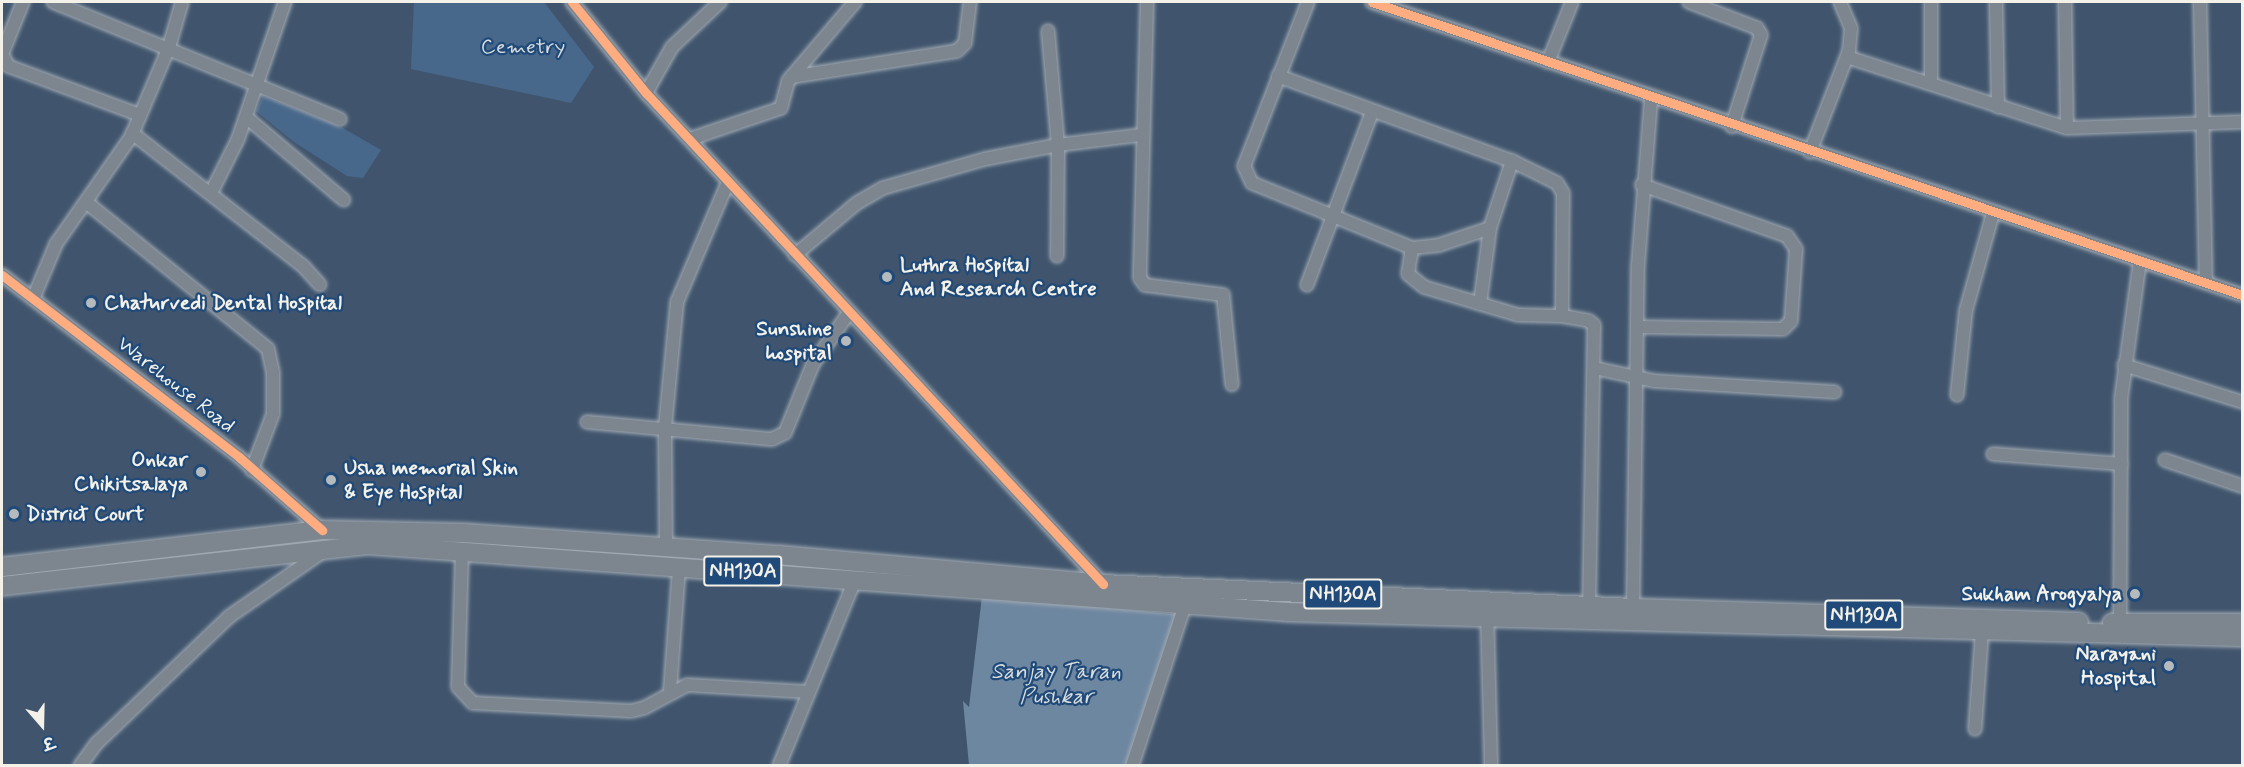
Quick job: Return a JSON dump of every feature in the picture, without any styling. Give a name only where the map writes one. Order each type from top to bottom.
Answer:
[{"type":"highway","name":"NH130A","points":[[2,567],[322,530],[463,533],[666,546],[1103,584],[1487,608],[1877,622],[2242,623]]},
{"type":"highway","name":"NH130A","points":[[2,586],[369,545],[1287,612],[1589,606],[1877,622],[1982,632],[2242,637]]},
{"type":"street","points":[[24,2],[2,54],[8,66],[140,115]]},
{"type":"street","points":[[52,2],[169,47],[340,119]]},
{"type":"street","points":[[33,299],[56,244],[87,202],[132,133],[169,47],[182,2]]},
{"type":"street","points":[[211,193],[246,117],[285,2]]},
{"type":"street","points":[[572,2],[646,93],[848,314],[1103,584]]},
{"type":"street","points":[[646,93],[672,47],[720,2]]},
{"type":"street","points":[[690,139],[781,108],[791,77],[855,2]]},
{"type":"street","points":[[791,77],[957,51],[966,39],[970,2]]},
{"type":"street","points":[[1147,2],[1141,135],[1140,278],[1145,285],[1223,295],[1232,385]]},
{"type":"street","points":[[1308,2],[1262,112],[1245,171],[1252,183],[1412,248],[1439,245],[1490,228]]},
{"type":"street","points":[[1372,2],[1732,126],[2242,295]]},
{"type":"street","points":[[1548,62],[1572,2]]},
{"type":"street","points":[[1689,2],[1757,28],[1761,34],[1732,126]]},
{"type":"street","points":[[1810,152],[1847,57],[1851,28],[1840,2]]},
{"type":"street","points":[[1931,2],[1931,84]]},
{"type":"street","points":[[1996,2],[1998,107]]},
{"type":"street","points":[[2065,2],[2067,128]]},
{"type":"street","points":[[2200,2],[2206,283]]},
{"type":"street","points":[[1048,31],[1058,145],[1057,256]]},
{"type":"street","points":[[1847,57],[2067,128],[2242,122]]},
{"type":"street","points":[[1278,76],[1512,161],[1553,180],[1562,189],[1562,316]]},
{"type":"street","points":[[1633,608],[1642,185],[1651,98]]},
{"type":"street","points":[[1307,285],[1372,112]]},
{"type":"street","points":[[246,117],[344,200]]},
{"type":"street","points":[[132,133],[211,193],[320,285]]},
{"type":"street","points":[[795,255],[857,203],[883,188],[986,159],[1058,145],[1141,135]]},
{"type":"street","points":[[1480,304],[1490,228],[1512,161]]},
{"type":"street","points":[[666,546],[665,427],[680,292],[728,182]]},
{"type":"street","points":[[1640,327],[1783,329],[1791,321],[1796,249],[1787,236],[1642,185]]},
{"type":"street","points":[[87,202],[268,349],[273,372],[273,414],[252,470]]},
{"type":"street","points":[[1957,395],[1966,310],[1993,213]]},
{"type":"street","points":[[1412,248],[1407,271],[1410,277],[1424,287],[1518,315],[1562,316],[1589,321],[1594,325],[1589,606]]},
{"type":"street","points":[[2121,623],[2124,365],[2140,261]]},
{"type":"street","name":"Warehouse Road","points":[[2,275],[252,470],[322,530]]},
{"type":"street","points":[[587,422],[665,427],[765,441],[785,433],[813,364],[848,314]]},
{"type":"street","points":[[2124,365],[2242,402]]},
{"type":"street","points":[[1594,368],[1639,379],[1835,392]]},
{"type":"street","points":[[1993,454],[2122,464]]},
{"type":"street","points":[[2165,460],[2242,486]]},
{"type":"street","points":[[80,765],[97,743],[231,616],[327,549]]},
{"type":"street","points":[[462,552],[458,687],[466,700],[479,705],[631,711],[650,706],[670,691],[687,685],[809,692]]},
{"type":"street","points":[[670,691],[679,567]]},
{"type":"street","points":[[779,765],[855,580]]},
{"type":"street","points":[[1132,765],[1185,605]]},
{"type":"street","points":[[1487,608],[1491,765]]},
{"type":"street","points":[[1975,729],[1982,632]]},
{"type":"green space","name":"Cemetry","points":[[414,2],[544,2],[594,67],[571,103],[411,69]]},
{"type":"green space","points":[[263,96],[343,128],[381,150],[363,178],[347,176],[294,142],[256,111]]},
{"type":"water","name":"Sanjay Taran Pushkar","points":[[982,596],[1182,615],[1126,765],[969,765],[963,701],[969,707]]},
{"type":"cycle path","points":[[572,2],[646,93],[1103,584]]},
{"type":"cycle path","points":[[1372,2],[2242,295]]},
{"type":"cycle path","points":[[2,275],[239,457],[322,530]]},
{"type":"place","name":"Luthra Hospital And Research Centre","points":[[887,277]]},
{"type":"place","name":"Chaturvedi Dental Hospital","points":[[91,303]]},
{"type":"place","name":"Sunshine hospital","points":[[846,341]]},
{"type":"place","name":"Onkar Chikitsalaya","points":[[201,472]]},
{"type":"place","name":"Usha memorial Skin & Eye Hospital","points":[[331,480]]},
{"type":"place","name":"District Court","points":[[14,514]]},
{"type":"place","name":"Sukham Arogyalya","points":[[2135,594]]},
{"type":"place","name":"Narayani Hospital","points":[[2169,666]]}]
